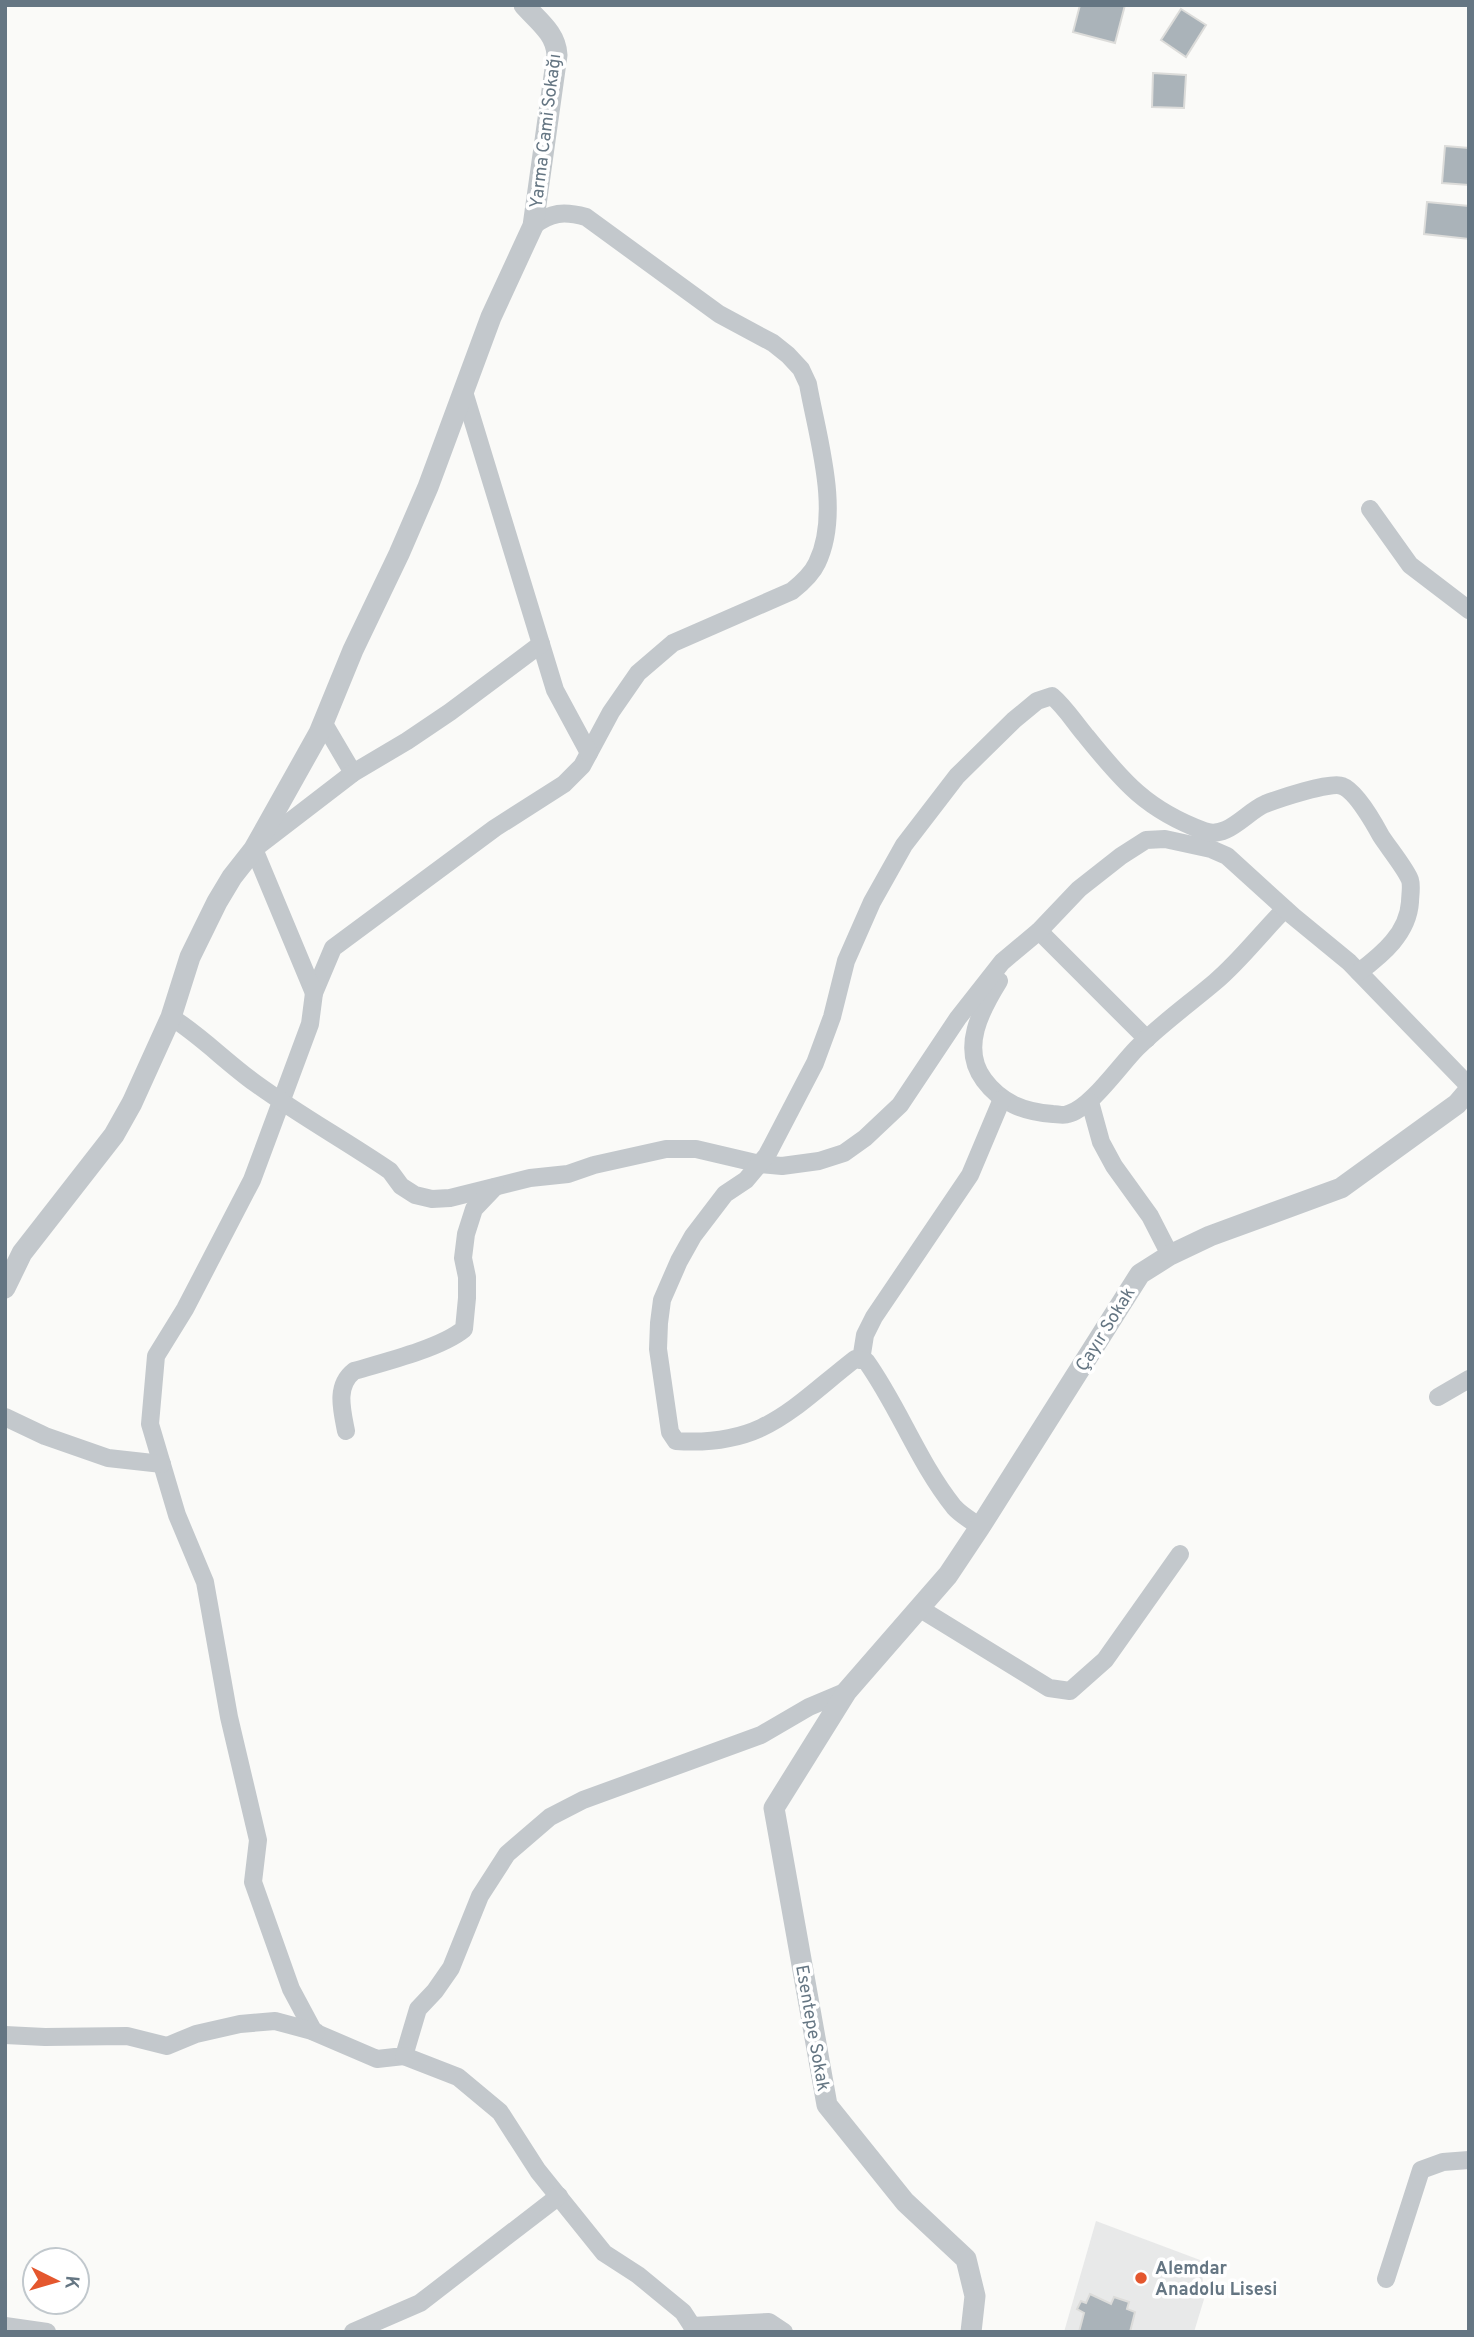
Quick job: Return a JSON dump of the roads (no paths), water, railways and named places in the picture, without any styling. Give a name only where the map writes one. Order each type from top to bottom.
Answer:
[{"type":"street","name":"Yarma Cami Sokağı","points":[[5,1289],[22,1253],[114,1135],[132,1104],[171,1017],[190,957],[232,877],[254,849],[323,722],[353,650],[404,543],[491,317],[533,226],[558,55],[557,44],[552,35],[524,5]]},
{"type":"street","points":[[316,2032],[292,1989],[253,1882],[258,1840],[229,1717],[205,1582],[177,1516],[150,1424],[156,1356],[185,1309],[252,1180],[310,1024],[314,993],[333,948],[495,828],[564,784],[582,766],[611,712],[638,673],[658,654],[673,643],[792,591],[805,580],[817,563],[824,541],[827,486],[808,384],[801,369],[772,343],[719,314],[586,217],[569,212],[555,213],[544,217],[533,226]]},
{"type":"street","points":[[464,392],[555,690],[589,754]]},
{"type":"street","points":[[1370,509],[1410,565],[1469,610]]},
{"type":"street","points":[[314,993],[254,849],[353,774],[450,712],[541,644]]},
{"type":"street","points":[[981,1527],[956,1509],[914,1447],[866,1361],[855,1359],[789,1414],[760,1430],[698,1443],[676,1441],[670,1432],[658,1349],[662,1300],[693,1236],[725,1194],[746,1180],[768,1155],[816,1063],[832,1017],[846,961],[872,902],[904,845],[957,776],[1014,720],[1037,701],[1052,696],[1066,708],[1131,789],[1173,819],[1209,833],[1237,824],[1251,811],[1266,804],[1305,792],[1341,785],[1351,793],[1411,881],[1409,910],[1401,933],[1359,972]]},
{"type":"street","points":[[323,722],[353,774]]},
{"type":"street","points":[[171,1017],[189,1028],[233,1067],[281,1101],[390,1171],[401,1186],[415,1195],[432,1199],[450,1198],[497,1184],[568,1174],[594,1165],[666,1149],[696,1149],[760,1164],[782,1166],[819,1161],[844,1153],[865,1138],[900,1105],[958,1018],[1002,962],[1039,931],[1079,889],[1146,840],[1165,839],[1211,849],[1227,856],[1359,972],[1469,1088]]},
{"type":"street","points":[[1021,946],[977,1023],[973,1043],[975,1067],[1002,1099],[1016,1108],[1068,1115],[1090,1102],[1147,1039],[1215,982],[1285,909]]},
{"type":"street","points":[[1039,931],[1147,1039]]},
{"type":"street","name":"Çayır Sokak","points":[[847,1691],[948,1575],[1140,1273],[1210,1236],[1341,1188],[1457,1104],[1469,1088]]},
{"type":"street","points":[[861,1360],[865,1335],[874,1317],[970,1175],[1002,1099]]},
{"type":"street","points":[[1090,1102],[1101,1142],[1114,1166],[1150,1216],[1170,1255]]},
{"type":"street","points":[[346,1431],[341,1390],[345,1378],[354,1371],[425,1347],[439,1345],[464,1329],[467,1277],[463,1258],[466,1234],[474,1209],[497,1184]]},
{"type":"street","points":[[1438,1397],[1469,1379]]},
{"type":"street","points":[[5,1418],[55,1440],[108,1458],[162,1464]]},
{"type":"street","points":[[919,1608],[1049,1688],[1070,1691],[1105,1660],[1180,1554]]},
{"type":"street","points":[[404,2056],[418,2009],[451,1968],[480,1896],[507,1854],[550,1817],[595,1795],[761,1735],[809,1707],[847,1691]]},
{"type":"street","name":"Esentepe Sokak","points":[[847,1691],[774,1808],[827,2105],[905,2202],[967,2259],[975,2296],[971,2332]]},
{"type":"street","points":[[5,2035],[127,2036],[167,2046],[196,2034],[275,2021],[316,2032],[377,2059],[404,2056],[458,2077],[500,2112],[538,2171],[604,2253],[638,2275],[674,2304],[694,2329],[769,2322],[783,2332]]},
{"type":"street","points":[[1386,2279],[1421,2170],[1443,2162],[1469,2160]]},
{"type":"street","points":[[353,2332],[420,2303],[559,2196]]},
{"type":"street","points":[[5,2326],[47,2332]]},
{"type":"place","name":"Alemdar Anadolu Lisesi","points":[[1141,2278]]}]
